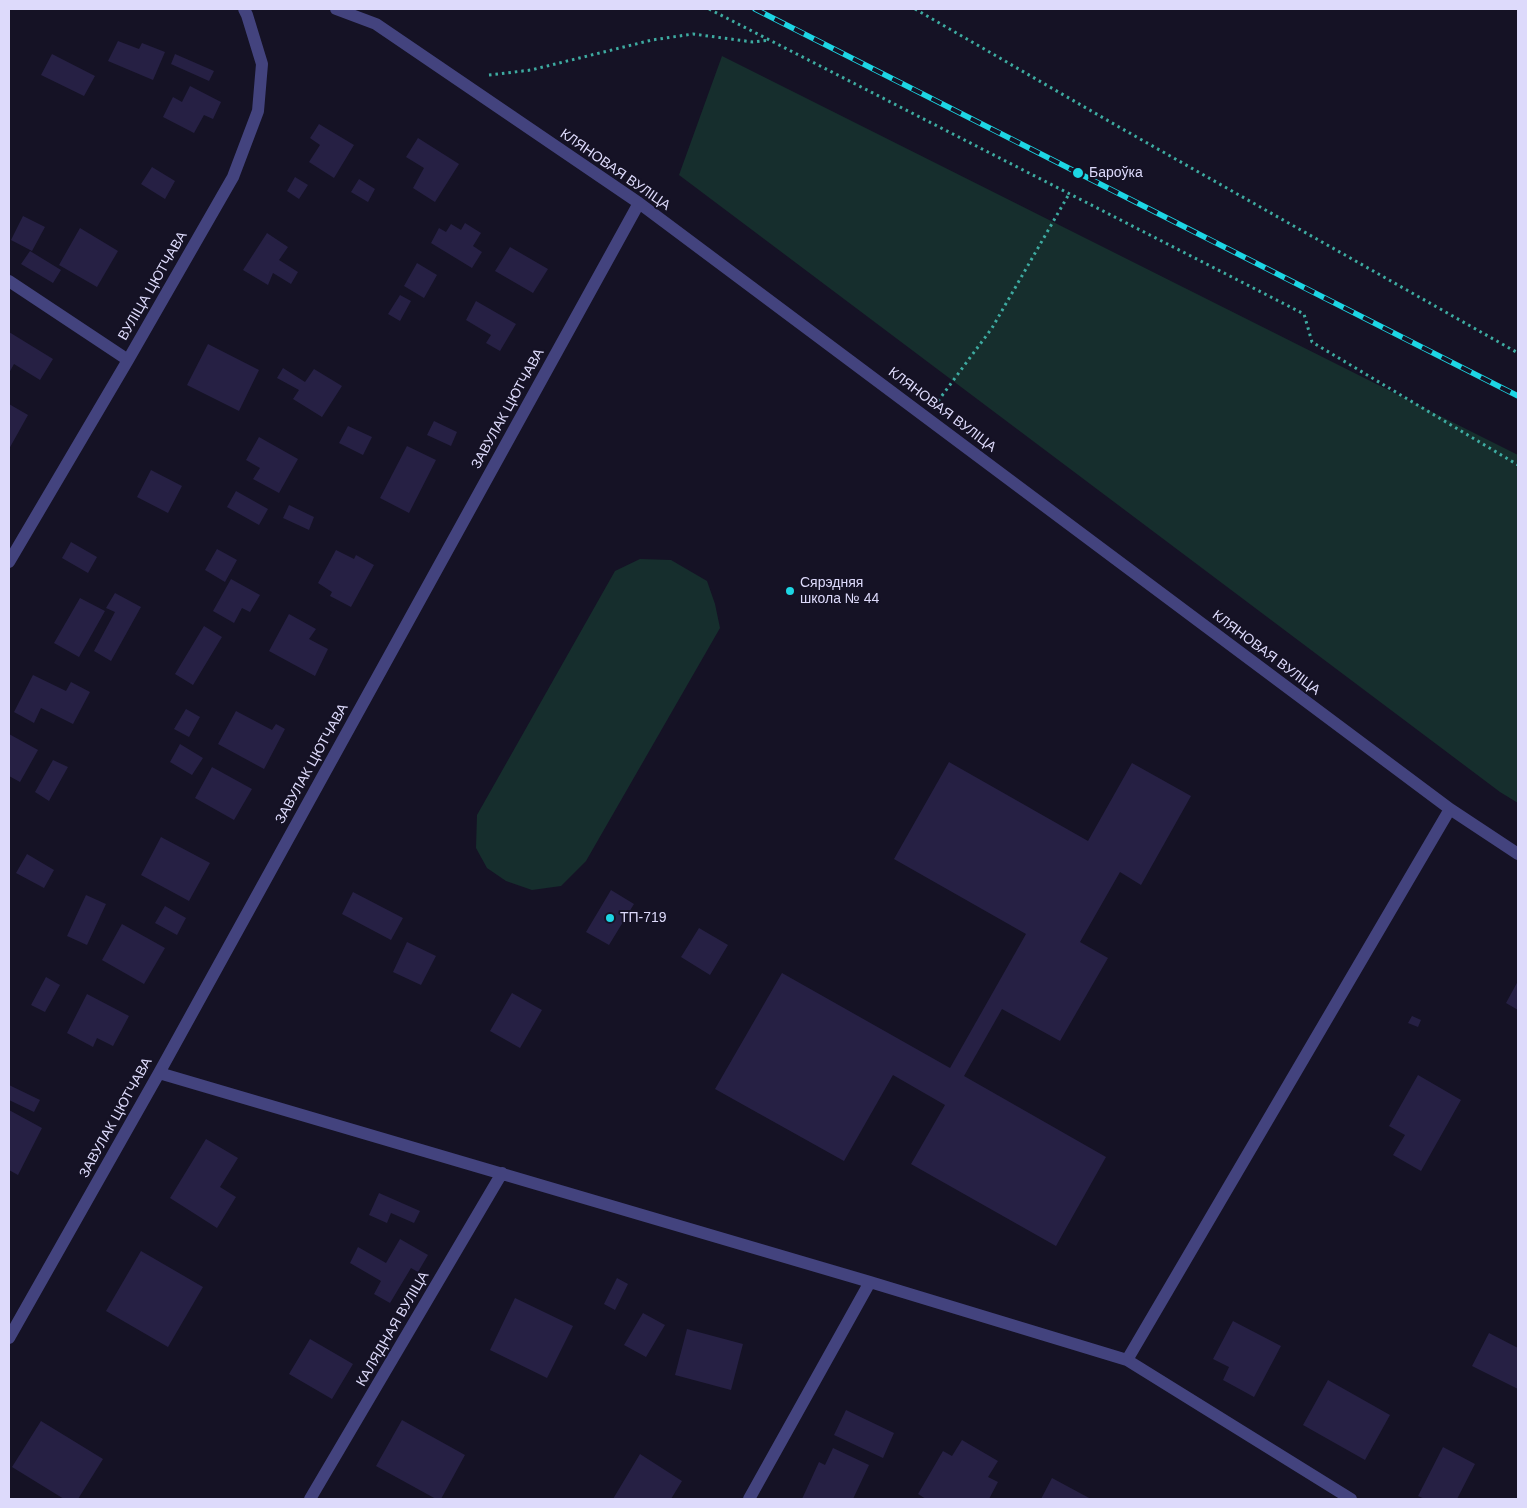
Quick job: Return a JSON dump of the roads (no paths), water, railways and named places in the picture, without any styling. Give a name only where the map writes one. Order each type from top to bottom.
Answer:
[{"type":"street","name":"ВУЛІЦА ЦЮТЧАВА","points":[[9,562],[233,178],[258,111],[262,64],[244,9]]},
{"type":"street","name":"КЛЯНОВАЯ ВУЛІЦА","points":[[336,9],[376,24],[639,203],[1450,810],[1518,854]]},
{"type":"street","name":"ЗАВУЛАК ЦЮТЧАВА","points":[[9,1338],[159,1073],[639,203]]},
{"type":"street","points":[[9,281],[128,360]]},
{"type":"street","points":[[1127,1360],[1450,810]]},
{"type":"street","points":[[159,1073],[870,1282],[1127,1360],[1351,1499]]},
{"type":"street","name":"КАЛЯДНАЯ ВУЛІЦА","points":[[310,1499],[502,1173]]},
{"type":"street","points":[[748,1499],[870,1282]]},
{"type":"railway","points":[[755,9],[1518,396]]},
{"type":"place","name":"Бароўка","points":[[1078,173]]},
{"type":"place","name":"Сярэдняя школа № 44","points":[[790,591]]},
{"type":"place","name":"ТП-719","points":[[610,918]]}]
